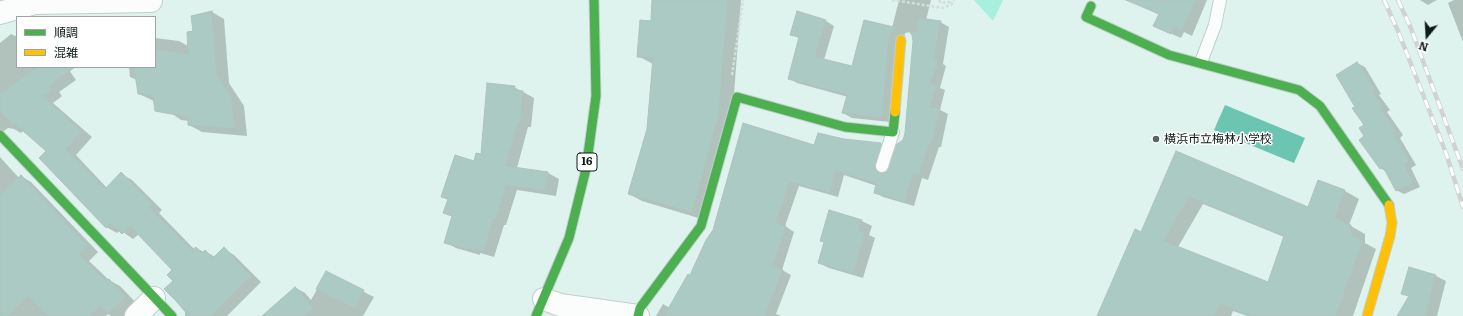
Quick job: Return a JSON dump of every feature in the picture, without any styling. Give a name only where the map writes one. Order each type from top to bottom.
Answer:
[{"type":"main road","name":"16","points":[[540,307],[569,238],[586,169],[596,96],[596,30],[594,0]]},
{"type":"main road","points":[[1092,3],[1086,17],[1169,55],[1201,62],[1299,90],[1320,106],[1388,202],[1392,223],[1390,236],[1368,316]]},
{"type":"main road","points":[[638,316],[640,308],[701,226],[737,97],[845,128],[893,132],[900,40]]},
{"type":"main road","points":[[0,135],[172,316]]},
{"type":"street","points":[[0,14],[35,3],[154,0]]},
{"type":"street","points":[[136,316],[154,298]]},
{"type":"street","points":[[540,307],[560,305],[638,316]]},
{"type":"lane","points":[[1201,62],[1215,25],[1220,0]]},
{"type":"lane","points":[[882,166],[893,132]]},
{"type":"path","points":[[737,97],[729,95],[743,0]]},
{"type":"path","points":[[892,0],[944,8],[952,4],[954,0]]},
{"type":"path","points":[[939,0],[941,3],[950,1]]},
{"type":"shaded area","points":[[974,0],[1003,0],[993,21]]},
{"type":"shaded area","points":[[1225,105],[1305,138],[1294,163],[1214,130]]},
{"type":"building","points":[[652,0],[728,0],[719,114],[692,213],[628,194],[647,129],[653,58],[637,57],[640,20],[651,21]]},
{"type":"building","points":[[1126,0],[1196,0],[1182,31],[1174,27],[1171,34],[1153,26],[1159,14]]},
{"type":"building","points":[[212,11],[217,75],[232,98],[235,129],[188,125],[188,117],[155,111],[153,96],[138,94],[134,68],[156,68],[156,49],[188,54],[187,32],[193,31],[191,16]]},
{"type":"building","points":[[797,11],[826,20],[815,57],[852,66],[864,20],[898,28],[891,33],[889,39],[882,118],[842,113],[847,95],[788,79],[799,37],[790,35]]},
{"type":"building","points":[[919,18],[941,21],[934,59],[938,60],[931,83],[937,85],[931,107],[940,108],[932,143],[930,143],[919,176],[913,174],[905,202],[874,193],[876,184],[836,171],[830,193],[790,182],[776,223],[786,226],[773,266],[783,270],[765,316],[664,316],[688,274],[690,275],[706,240],[713,230],[743,123],[814,145],[818,133],[844,139],[881,143],[875,167],[880,173],[887,171],[897,144],[903,140],[905,133],[913,41],[912,35],[909,31],[916,32]]},
{"type":"building","points":[[1357,62],[1375,89],[1372,91],[1383,106],[1380,108],[1396,131],[1393,133],[1409,161],[1404,164],[1413,183],[1396,191],[1383,167],[1380,169],[1359,140],[1364,136],[1359,128],[1364,125],[1352,108],[1355,107],[1336,75]]},
{"type":"building","points":[[36,68],[74,68],[49,86],[52,90],[43,96],[82,131],[66,149],[105,189],[121,172],[153,204],[149,207],[192,250],[196,247],[202,253],[205,250],[213,258],[224,247],[251,276],[211,316],[191,316],[164,289],[173,281],[167,275],[172,270],[130,226],[122,234],[111,223],[106,228],[39,158],[46,151],[15,124],[13,125],[0,111],[0,94]]},
{"type":"building","points":[[487,83],[515,86],[514,90],[523,91],[521,122],[518,122],[506,166],[548,172],[546,191],[506,185],[496,220],[493,219],[484,252],[470,248],[469,250],[444,243],[452,216],[443,213],[448,199],[441,197],[455,155],[474,161],[476,153],[481,154]]},
{"type":"building","points":[[1176,151],[1308,207],[1318,180],[1345,190],[1335,218],[1351,225],[1352,235],[1363,241],[1336,316],[1250,316],[1220,304],[1215,316],[1097,316],[1135,229],[1141,232]],"holes":[[[1189,197],[1284,236],[1268,282],[1164,241]]]},
{"type":"building","points":[[21,175],[88,246],[79,254],[106,281],[109,279],[126,297],[108,314],[100,306],[90,316],[48,316],[28,296],[8,316],[0,316],[0,195]]},
{"type":"building","points":[[829,210],[862,220],[859,230],[865,232],[854,274],[818,263],[824,242],[820,241]]},
{"type":"building","points":[[1409,267],[1436,275],[1426,316],[1397,316],[1409,296],[1401,294]]},
{"type":"building","points":[[326,271],[364,290],[355,309],[316,289]]},
{"type":"building","points":[[295,287],[314,308],[305,316],[262,316]]},
{"type":"railway","points":[[1384,0],[1398,31],[1446,153],[1463,207]]},
{"type":"railway","points":[[1398,0],[1410,26],[1463,169]]},
{"type":"traffic: fast","points":[[536,316],[569,238],[586,169],[596,96],[594,0]]},
{"type":"traffic: fast","points":[[1091,6],[1086,17],[1169,55],[1299,90],[1320,106],[1389,205]]},
{"type":"traffic: fast","points":[[638,316],[640,308],[701,226],[737,97],[845,127],[893,132],[895,112]]},
{"type":"traffic: fast","points":[[0,135],[172,316]]},
{"type":"traffic: slow","points":[[895,112],[901,40]]},
{"type":"traffic: slow","points":[[1367,316],[1390,236],[1392,223],[1389,205]]},
{"type":"place","name":"横浜市立梅林小学校","points":[[1156,139]]}]
